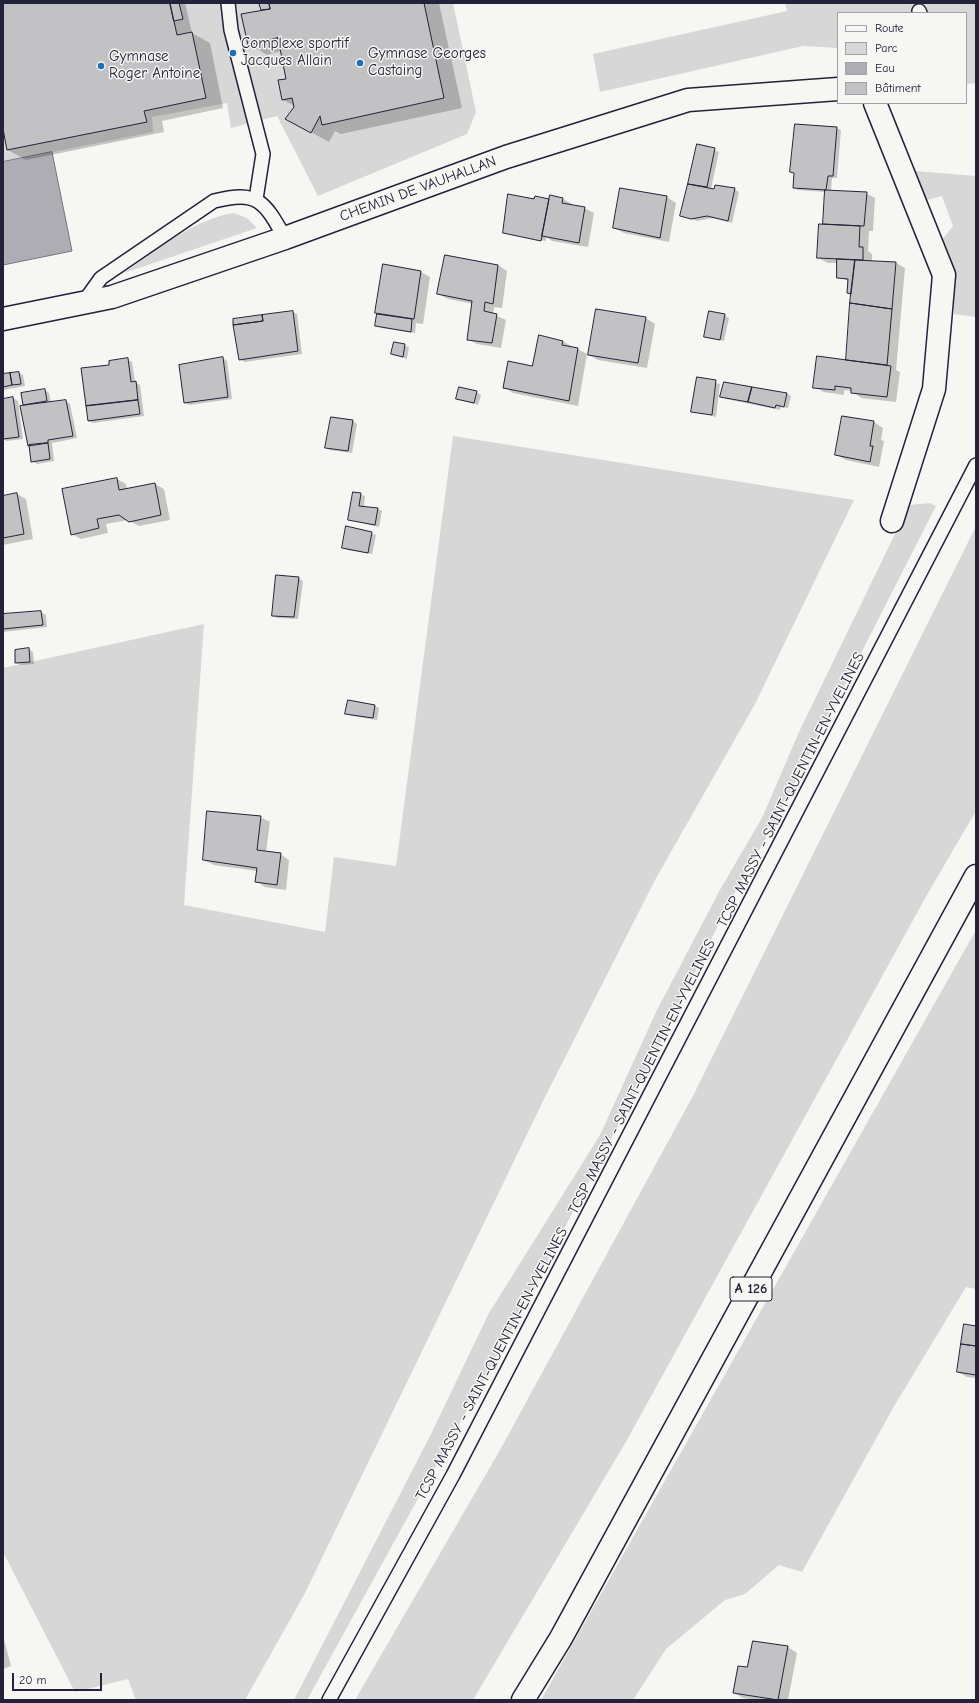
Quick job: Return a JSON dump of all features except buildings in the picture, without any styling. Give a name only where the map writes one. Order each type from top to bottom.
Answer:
[{"type":"main road","name":"CHEMIN DE VAUHALLAN","points":[[3,319],[112,297],[285,238],[506,157],[688,100],[837,89]]},
{"type":"main road","points":[[875,104],[944,275],[934,389],[892,521]]},
{"type":"main road","name":"A 126","points":[[523,1700],[561,1638],[976,876]]},
{"type":"lane","points":[[228,3],[231,30],[263,154],[256,199]]},
{"type":"lane","points":[[83,303],[101,278],[214,201],[235,196],[256,199],[272,214],[285,238]]},
{"type":"lane","name":"TCSP MASSY - SAINT-QUENTIN-EN-YVELINES","points":[[329,1700],[454,1475],[976,466]]},
{"type":"green space","name":"Complexe sportif Jacques Allain","points":[[3,3],[453,3],[476,112],[467,134],[318,196],[277,116],[231,128],[227,103],[152,117],[153,132],[3,162]]},
{"type":"green space","points":[[785,3],[976,3],[976,83],[967,84],[967,12],[837,12],[837,48],[803,46],[600,92],[593,54],[787,11]]},
{"type":"green space","points":[[915,171],[976,176],[976,317],[954,314],[952,282],[941,241],[953,226],[942,196],[926,200]]},
{"type":"green space","points":[[233,213],[247,218],[257,228],[124,273],[189,229],[203,222]]},
{"type":"green space","points":[[453,436],[854,500],[755,704],[655,880],[545,1097],[305,1593],[245,1700],[136,1700],[128,1679],[75,1692],[3,1552],[3,668],[204,624],[184,905],[325,932],[334,857],[396,866]]},
{"type":"green space","points":[[930,503],[936,506],[774,824],[731,899],[641,1082],[512,1328],[307,1700],[294,1700],[431,1434],[489,1313],[600,1135],[657,1010],[721,888],[762,818],[799,732],[909,505]]},
{"type":"green space","points":[[976,526],[976,811],[928,893],[627,1440],[473,1700],[355,1700],[500,1450],[694,1094]]},
{"type":"green space","points":[[976,930],[976,1289],[966,1287],[893,1408],[802,1572],[779,1565],[745,1594],[725,1600],[666,1649],[633,1700],[541,1700]]},
{"type":"water","points":[[52,152],[72,251],[3,265],[3,162]]},
{"type":"place","name":"Complexe sportif Jacques Allain","points":[[233,53]]},
{"type":"place","name":"Gymnase Georges Castaing","points":[[360,63]]},
{"type":"place","name":"Gymnase Roger Antoine","points":[[101,66]]}]
